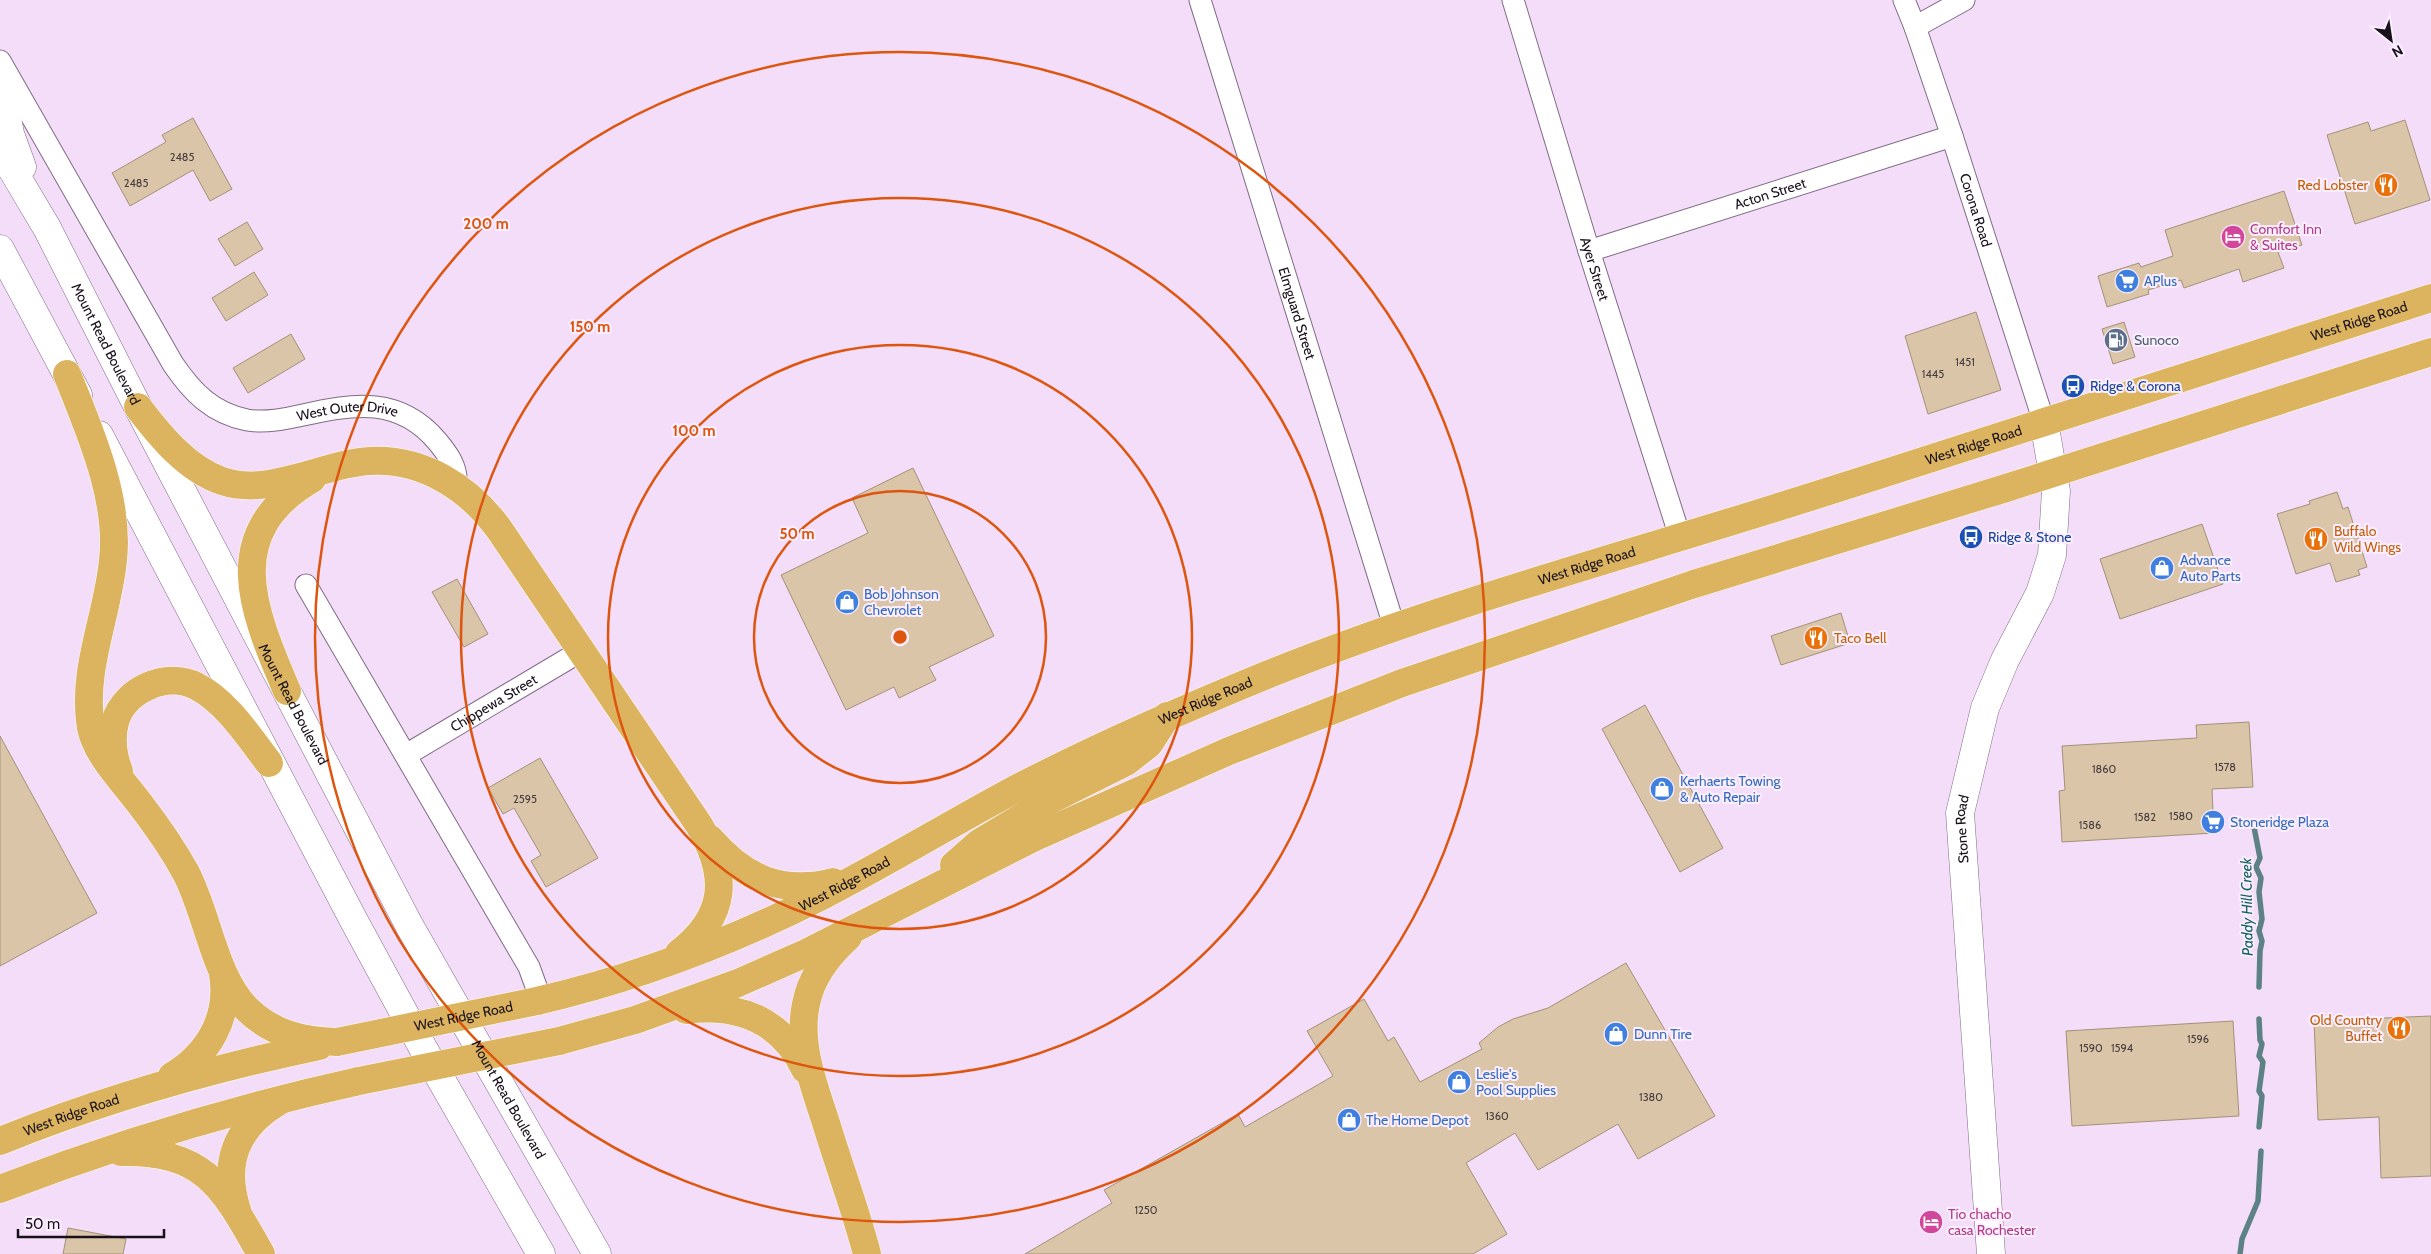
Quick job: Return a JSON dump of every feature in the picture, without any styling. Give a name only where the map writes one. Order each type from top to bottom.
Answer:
[{"type":"highway","name":"West Ridge Road","points":[[0,1141],[63,1116],[149,1088],[237,1063],[539,1001],[644,972],[759,926],[864,874],[1015,790],[1167,716],[1394,626],[1526,583],[1680,537],[2044,422],[2431,298]]},
{"type":"highway","points":[[635,1020],[705,996],[773,968],[1033,838],[1229,751],[1331,710],[1434,672],[1694,584],[2055,473],[2431,352]]},
{"type":"highway","points":[[67,374],[100,465],[115,528],[112,572],[91,673],[89,702],[91,726],[100,750],[160,831],[186,874],[203,912],[223,973],[240,1001],[271,1028],[304,1039],[337,1042]]},
{"type":"highway","points":[[138,407],[163,438],[186,459],[203,473],[223,481],[241,486],[262,486],[340,466],[371,461],[394,462],[429,472],[456,485],[470,496],[492,520],[699,825],[710,846],[717,866],[720,887],[714,914],[704,930],[688,946],[644,972]]},
{"type":"highway","points":[[287,691],[270,650],[258,611],[251,574],[252,552],[263,523],[276,507],[305,484],[340,466]]},
{"type":"highway","points":[[126,786],[117,768],[114,751],[116,720],[125,705],[138,692],[162,682],[187,682],[208,694],[240,727],[269,763]]},
{"type":"highway","points":[[914,898],[980,843],[1052,799],[1126,762],[1149,744],[1167,716]]},
{"type":"highway","points":[[699,825],[734,864],[750,875],[769,882],[791,886],[816,886],[864,874]]},
{"type":"highway","points":[[866,1254],[816,1091],[804,1040],[804,1015],[809,991],[830,956],[869,921]]},
{"type":"highway","points":[[149,1088],[182,1069],[199,1055],[212,1038],[220,1023],[224,1006],[223,973]]},
{"type":"highway","points":[[0,1189],[95,1154],[199,1120],[286,1097],[559,1041],[674,1011],[732,1010],[753,1017],[775,1030],[789,1043],[801,1061],[816,1091]]},
{"type":"highway","points":[[240,1218],[232,1192],[230,1175],[235,1149],[246,1130],[259,1116],[286,1097]]},
{"type":"highway","points":[[95,1154],[149,1152],[182,1160],[198,1169],[212,1181],[240,1218],[261,1254]]},
{"type":"main road","points":[[0,79],[6,118],[16,152],[47,228]]},
{"type":"main road","name":"Mount Read Boulevard","points":[[0,149],[47,228],[138,407],[409,925],[597,1254]]},
{"type":"main road","points":[[0,249],[269,763],[423,1048],[541,1254]]},
{"type":"main road","name":"Stone Road","points":[[1988,1253],[1960,813],[1985,708],[2005,660],[2032,613],[2047,573],[2056,518],[2055,473],[2044,422]]},
{"type":"street","name":"Elmguard Street","points":[[1200,0],[1394,626]]},
{"type":"street","name":"Ayer Street","points":[[1513,0],[1589,251],[1680,537]]},
{"type":"street","name":"Corona Road","points":[[1904,0],[1952,136],[2044,422]]},
{"type":"street","points":[[1915,27],[1964,0]]},
{"type":"street","name":"West Outer Drive","points":[[0,61],[173,364],[187,384],[202,400],[229,414],[257,421],[278,420],[349,406],[379,407],[399,412],[417,422],[441,446],[454,469],[456,485]]},
{"type":"street","name":"Acton Street","points":[[1589,251],[1952,136]]},
{"type":"street","points":[[306,585],[529,966],[539,1001]]},
{"type":"street","name":"Chippewa Street","points":[[406,754],[581,651]]},
{"type":"building","points":[[193,118],[232,189],[210,201],[193,170],[130,206],[112,173],[166,142],[162,135]]},
{"type":"building","points":[[2405,120],[2430,200],[2355,224],[2327,135],[2368,122],[2371,131]]},
{"type":"building","name":"Comfort Inn & Suites","points":[[2284,191],[2302,245],[2278,252],[2284,268],[2243,282],[2239,269],[2184,288],[2181,280],[2148,290],[2149,294],[2107,307],[2098,276],[2139,263],[2141,267],[2173,256],[2165,230]]},
{"type":"building","points":[[247,222],[263,249],[235,266],[218,239]]},
{"type":"building","points":[[254,272],[268,295],[226,321],[212,298]]},
{"type":"building","points":[[1976,312],[2001,390],[1928,414],[1905,336]]},
{"type":"building","points":[[2124,322],[2135,357],[2113,364],[2102,329]]},
{"type":"building","points":[[291,334],[305,359],[248,393],[233,368]]},
{"type":"building","points":[[913,468],[994,636],[929,667],[936,680],[899,698],[894,687],[846,710],[781,575],[868,533],[852,498]]},
{"type":"building","points":[[2337,492],[2343,509],[2348,507],[2367,567],[2358,570],[2360,575],[2336,582],[2330,563],[2296,574],[2277,514],[2310,504],[2309,501]]},
{"type":"building","points":[[2202,524],[2223,584],[2120,619],[2100,559]]},
{"type":"building","points":[[457,579],[488,634],[464,647],[432,592]]},
{"type":"building","points":[[1841,613],[1850,643],[1781,665],[1771,636]]},
{"type":"building","name":"Kerhaerts Towing & Auto Repair","points":[[1645,705],[1723,848],[1680,872],[1602,729]]},
{"type":"building","points":[[2249,722],[2253,787],[2212,789],[2214,833],[2062,842],[2059,791],[2065,790],[2062,746],[2197,738],[2196,725]]},
{"type":"building","points":[[0,736],[97,913],[0,966]]},
{"type":"building","points":[[540,758],[598,858],[546,887],[531,861],[541,855],[514,808],[503,814],[488,788]]},
{"type":"building","name":"The Home Depot","points":[[1626,963],[1715,1116],[1638,1159],[1618,1124],[1538,1170],[1515,1133],[1466,1163],[1507,1234],[1473,1254],[1025,1254],[1112,1203],[1104,1190],[1238,1114],[1245,1127],[1333,1076],[1307,1031],[1364,999],[1388,1041],[1394,1037],[1420,1082],[1482,1049],[1479,1043],[1498,1027],[1513,1019],[1548,1008]]},
{"type":"building","points":[[2431,1016],[2431,1176],[2381,1178],[2379,1117],[2318,1120],[2314,1021]]},
{"type":"building","points":[[2233,1021],[2239,1116],[2072,1126],[2066,1031]]},
{"type":"building","points":[[68,1228],[126,1239],[123,1254],[63,1254]]},
{"type":"waterway","name":"Paddy Hill Creek","points":[[2254,827],[2260,858],[2256,867],[2261,878],[2259,892],[2262,919],[2259,931],[2262,941],[2259,987]]},
{"type":"waterway","name":"Paddy Hill Creek","points":[[2259,1019],[2260,1040],[2262,1044],[2259,1056],[2263,1062],[2259,1091],[2262,1096],[2259,1127]]},
{"type":"waterway","name":"Paddy Hill Creek","points":[[2240,1254],[2242,1239],[2258,1201],[2261,1151]]},
{"type":"place","name":"Red Lobster","points":[[2386,185]]},
{"type":"place","name":"Comfort Inn & Suites","points":[[2233,237]]},
{"type":"place","name":"APlus","points":[[2127,281]]},
{"type":"place","name":"Sunoco","points":[[2116,340]]},
{"type":"place","name":"Ridge & Corona","points":[[2073,386]]},
{"type":"place","name":"Ridge & Stone","points":[[1971,537]]},
{"type":"place","name":"Buffalo Wild Wings","points":[[2316,539]]},
{"type":"place","name":"Advance Auto Parts","points":[[2162,568]]},
{"type":"place","name":"Bob Johnson Chevrolet","points":[[847,602]]},
{"type":"place","name":"Taco Bell","points":[[1816,638]]},
{"type":"place","name":"Kerhaerts Towing & Auto Repair","points":[[1662,789]]},
{"type":"place","name":"Stoneridge Plaza","points":[[2213,822]]},
{"type":"place","name":"Old Country Buffet","points":[[2399,1028]]},
{"type":"place","name":"Dunn Tire","points":[[1616,1034]]},
{"type":"place","name":"Leslie's Pool Supplies","points":[[1459,1082]]},
{"type":"place","name":"The Home Depot","points":[[1349,1120]]},
{"type":"place","name":"Tío chacho casa Rochester","points":[[1931,1222]]}]
